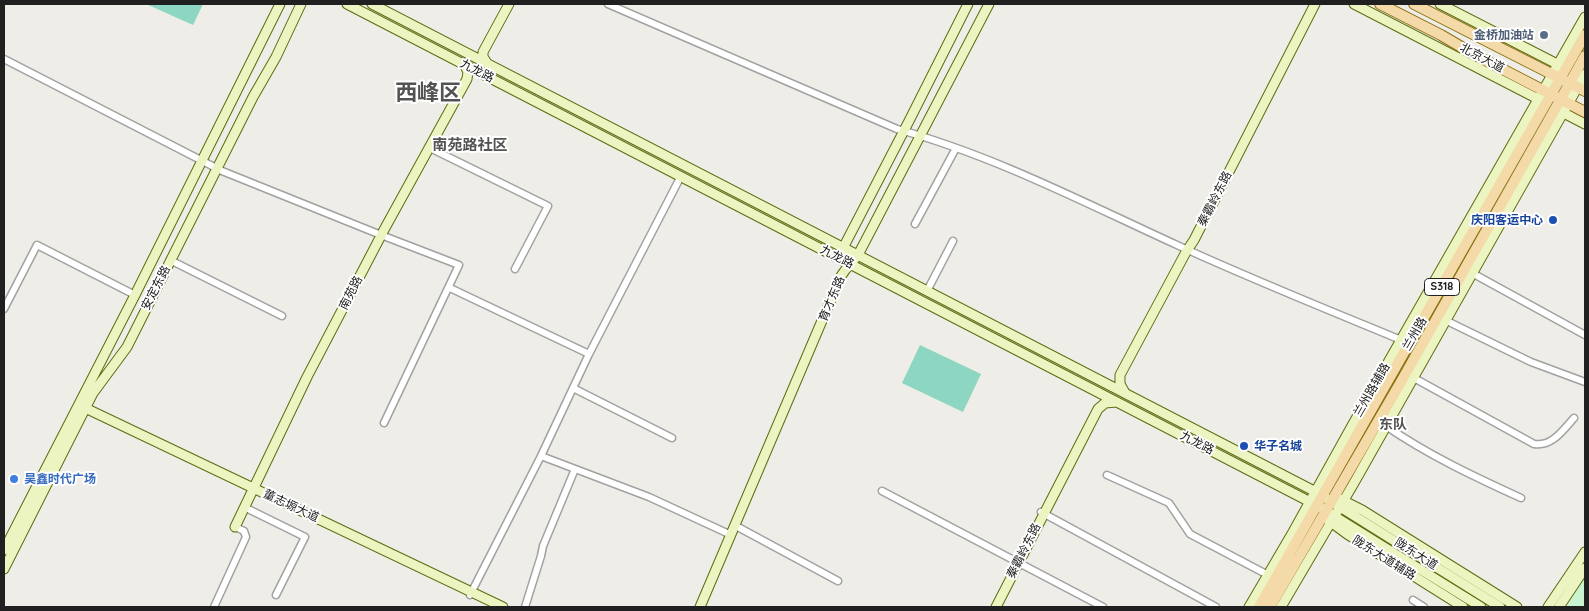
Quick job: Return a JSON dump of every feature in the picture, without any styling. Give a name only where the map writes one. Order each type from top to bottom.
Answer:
[{"type":"main road","name":"北京大道","points":[[1380,4],[1554,101],[1585,112]]},
{"type":"main road","name":"北京大道","points":[[1414,4],[1573,77]]},
{"type":"main road","name":"兰州路","points":[[1573,77],[1585,35]]},
{"type":"main road","name":"兰州路","points":[[1270,607],[1554,101],[1573,77],[1585,56]]},
{"type":"main road","name":"兰州路","points":[[1259,607],[1327,505]]},
{"type":"street","name":"安定东路","points":[[4,569],[199,159],[280,4]]},
{"type":"street","name":"安定东路","points":[[4,550],[81,408],[126,347],[252,97],[276,57],[301,4]]},
{"type":"street","name":"九龙路","points":[[347,4],[1118,402],[1327,505]]},
{"type":"street","name":"九龙路","points":[[372,4],[1125,393],[1327,505]]},
{"type":"street","points":[[469,54],[476,53],[482,48],[508,4]]},
{"type":"street","points":[[487,63],[483,57],[483,52],[508,4]]},
{"type":"street","points":[[608,4],[904,131],[1015,170],[1186,249],[1400,340]]},
{"type":"street","name":"育才东路","points":[[696,607],[729,534],[838,275],[843,248],[968,4]]},
{"type":"street","name":"育才东路","points":[[700,607],[842,276],[858,255],[988,4]]},
{"type":"street","name":"秦霸岭东路","points":[[1125,393],[1120,384],[1120,375],[1186,249],[1218,180],[1308,4]]},
{"type":"street","name":"秦霸岭东路","points":[[1098,379],[1112,377],[1120,368],[1186,249],[1194,240],[1314,4]]},
{"type":"street","points":[[1354,4],[1554,101],[1585,124]]},
{"type":"street","points":[[1440,4],[1573,77]]},
{"type":"street","name":"兰州路辅路","points":[[1281,607],[1400,340],[1554,101],[1573,77],[1585,17]]},
{"type":"street","points":[[4,59],[216,168],[460,266],[384,423]]},
{"type":"street","name":"南苑路","points":[[431,148],[467,79],[468,70],[464,64]]},
{"type":"street","name":"南苑路","points":[[236,527],[382,236],[472,76],[476,73],[482,73]]},
{"type":"street","name":"兰州路辅路","points":[[1249,607],[1268,575],[1327,505],[1386,426],[1472,273],[1554,101]]},
{"type":"street","points":[[431,148],[548,206],[515,269]]},
{"type":"street","points":[[915,224],[956,148]]},
{"type":"street","points":[[471,594],[589,354],[681,176]]},
{"type":"street","points":[[927,291],[953,240]]},
{"type":"street","points":[[4,309],[37,246],[135,295]]},
{"type":"street","points":[[170,260],[282,316]]},
{"type":"street","points":[[1472,273],[1585,334]]},
{"type":"street","points":[[450,288],[589,354]]},
{"type":"street","points":[[1445,320],[1531,362],[1585,382]]},
{"type":"street","points":[[1414,378],[1534,444],[1540,445],[1553,440],[1574,418]]},
{"type":"street","points":[[573,388],[672,438]]},
{"type":"street","name":"秦霸岭东路","points":[[994,607],[1096,408],[1097,398],[1091,388]]},
{"type":"street","name":"秦霸岭东路","points":[[1042,513],[1100,406],[1110,401],[1118,402]]},
{"type":"street","name":"董志塬大道","points":[[81,408],[495,607]]},
{"type":"street","points":[[1386,426],[1403,438],[1469,474],[1521,498]]},
{"type":"street","points":[[540,456],[649,497],[729,534]]},
{"type":"street","points":[[525,607],[543,546],[575,469]]},
{"type":"street","points":[[1107,475],[1169,503],[1190,534],[1268,575]]},
{"type":"street","points":[[882,491],[1103,607]]},
{"type":"street","points":[[1327,505],[1362,510],[1517,607]]},
{"type":"street","name":"陇东大道辅路","points":[[1327,505],[1347,534],[1463,607]]},
{"type":"street","name":"陇东大道","points":[[1327,505],[1481,607]]},
{"type":"street","name":"陇东大道","points":[[1327,505],[1500,607]]},
{"type":"street","points":[[245,508],[305,537],[276,595]]},
{"type":"street","points":[[1042,513],[1216,607]]},
{"type":"street","points":[[736,526],[838,581]]},
{"type":"street","points":[[214,607],[246,537],[244,531],[236,527]]},
{"type":"street","points":[[1548,607],[1585,552]]},
{"type":"street","points":[[1559,607],[1585,568]]},
{"type":"street","name":"董志塬大道","points":[[471,594],[503,607]]},
{"type":"street","points":[[1413,600],[1424,607]]},
{"type":"green space","points":[[146,4],[203,4],[193,25]]},
{"type":"green space","points":[[920,345],[981,374],[963,412],[902,383]]},
{"type":"green space","points":[[1585,577],[1585,607],[1566,607]]},
{"type":"place","name":"金桥加油站","points":[[1544,35]]},
{"type":"place","name":"庆阳客运中心","points":[[1553,220]]},
{"type":"place","name":"华子名城","points":[[1244,446]]},
{"type":"place","name":"昊鑫时代广场","points":[[14,479]]},
{"type":"district","name":"西峰区","points":[[428,93]]},
{"type":"district","name":"南苑路社区","points":[[470,145]]},
{"type":"district","name":"东队","points":[[1393,425]]}]
